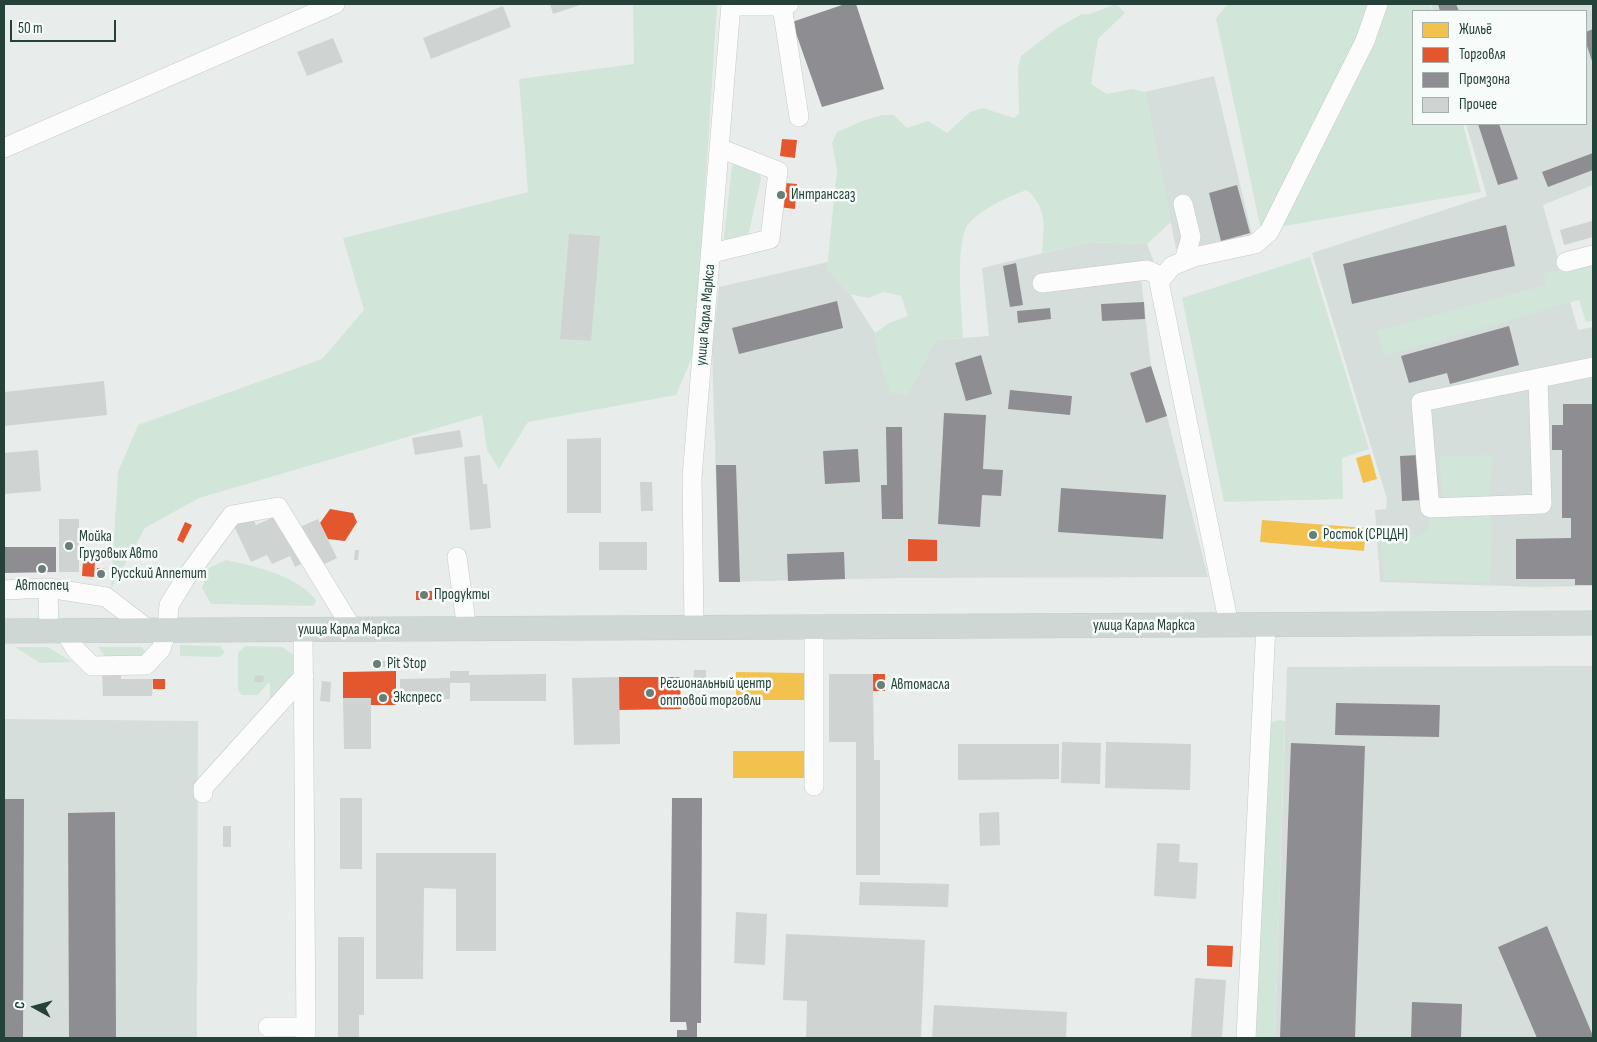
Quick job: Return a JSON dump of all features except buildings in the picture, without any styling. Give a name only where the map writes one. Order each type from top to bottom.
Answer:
[{"type":"main road","name":"улица Карла Маркса","points":[[4,631],[1593,623]]},
{"type":"street","points":[[4,148],[336,4]]},
{"type":"street","points":[[1229,626],[1159,282],[1172,266],[1194,257],[1255,244],[1269,232],[1365,41],[1378,4]]},
{"type":"street","points":[[731,5],[786,5],[799,117]]},
{"type":"street","name":"улица Карла Маркса","points":[[694,628],[692,477],[731,5]]},
{"type":"street","points":[[712,253],[770,239],[778,171],[719,148]]},
{"type":"street","points":[[1183,204],[1191,237],[1184,261]]},
{"type":"street","points":[[1566,262],[1593,255]]},
{"type":"street","points":[[1042,283],[1147,270],[1163,277]]},
{"type":"street","points":[[1538,378],[1542,504],[1430,508],[1421,402],[1538,378],[1593,367]]},
{"type":"street","points":[[48,588],[56,630],[92,666],[146,665],[161,649],[158,630],[169,605],[185,579],[232,515],[278,507],[353,630]]},
{"type":"street","points":[[457,558],[467,630]]},
{"type":"street","points":[[4,590],[48,588],[106,597],[158,630]]},
{"type":"street","points":[[1246,1038],[1266,625]]},
{"type":"street","points":[[814,627],[814,786]]},
{"type":"street","points":[[268,1027],[306,1033],[303,630]]},
{"type":"street","points":[[203,793],[203,788],[304,676]]},
{"type":"shaded area","points":[[1431,4],[1593,4],[1593,185],[1543,205],[1578,330],[1593,327],[1593,586],[1536,587],[1380,582],[1375,510],[1386,509],[1387,499],[1312,253],[1487,196],[1466,125],[1587,125],[1587,10],[1433,10]]},
{"type":"shaded area","points":[[1214,76],[1252,234],[1223,242],[1176,249],[1145,92]]},
{"type":"shaded area","points":[[1089,242],[1147,244],[1154,262],[1141,277],[1151,366],[1167,416],[1208,577],[905,578],[719,582],[712,351],[719,287],[828,262],[827,268],[850,294],[875,333],[883,371],[936,340],[989,336],[982,268]]},
{"type":"shaded area","points":[[1593,666],[1593,1038],[1275,1038],[1287,667]]},
{"type":"shaded area","points":[[4,719],[198,721],[197,1038],[4,1038]]},
{"type":"green space","points":[[633,4],[717,4],[695,350],[676,395],[528,422],[499,469],[487,450],[482,415],[199,498],[145,528],[111,589],[118,472],[138,425],[322,359],[364,310],[343,238],[528,192],[519,79],[634,64]]},
{"type":"green space","points":[[1116,4],[1125,13],[1098,39],[1091,84],[1107,94],[1133,89],[1145,92],[1171,222],[1147,244],[1089,242],[1042,253],[1044,227],[1042,211],[1034,197],[1027,190],[985,210],[970,222],[963,239],[960,282],[963,338],[936,340],[908,395],[891,393],[883,371],[875,333],[889,323],[908,316],[901,296],[884,292],[868,298],[850,294],[827,268],[837,170],[832,143],[837,132],[865,120],[883,115],[894,115],[907,128],[928,121],[947,133],[970,112],[983,108],[1014,118],[1019,114],[1018,68],[1021,56],[1057,28],[1082,14],[1090,14]]},
{"type":"green space","points":[[1228,4],[1430,4],[1432,10],[1412,10],[1412,125],[1463,125],[1481,192],[1261,230],[1216,18]]},
{"type":"green space","points":[[736,164],[760,175],[761,179],[749,232],[744,239],[726,243],[724,237],[732,166]]},
{"type":"green space","points":[[1310,257],[1369,449],[1342,458],[1343,499],[1224,502],[1182,298]]},
{"type":"green space","points":[[1593,261],[1593,321],[1586,322],[1579,300],[1384,356],[1377,331],[1546,285],[1544,274]]},
{"type":"green space","points":[[1493,455],[1489,498],[1442,500],[1440,456]]},
{"type":"green space","points":[[1485,513],[1490,516],[1492,525],[1490,582],[1384,580],[1381,533],[1401,531],[1419,536],[1428,527],[1430,522],[1429,515]]},
{"type":"green space","points":[[226,560],[249,565],[286,578],[308,591],[316,600],[315,604],[311,606],[211,604],[202,588],[209,568]]},
{"type":"green space","points":[[180,645],[220,646],[225,653],[219,657],[180,656]]},
{"type":"green space","points":[[245,646],[282,647],[298,658],[301,675],[270,702],[270,683],[258,695],[242,695],[238,690],[238,653]]},
{"type":"green space","points":[[15,647],[48,647],[72,662],[40,663]]},
{"type":"green space","points":[[98,647],[142,647],[148,656],[105,656]]},
{"type":"green space","points":[[1279,720],[1285,721],[1275,1038],[1256,1038],[1268,723]]},
{"type":"place","name":"Интрансгаз","points":[[781,195]]},
{"type":"place","name":"Росток (СРЦДН)","points":[[1313,535]]},
{"type":"place","name":"Мойка Грузовых Авто","points":[[69,546]]},
{"type":"place","name":"Автоспец","points":[[42,569]]},
{"type":"place","name":"Русский Аппетит","points":[[101,574]]},
{"type":"place","name":"Продукты","points":[[424,595]]},
{"type":"place","name":"Pit Stop","points":[[377,664]]},
{"type":"place","name":"Автомасла","points":[[881,685]]},
{"type":"place","name":"Региональный центр оптовой торговли","points":[[650,693]]},
{"type":"place","name":"Экспресс","points":[[383,698]]}]
